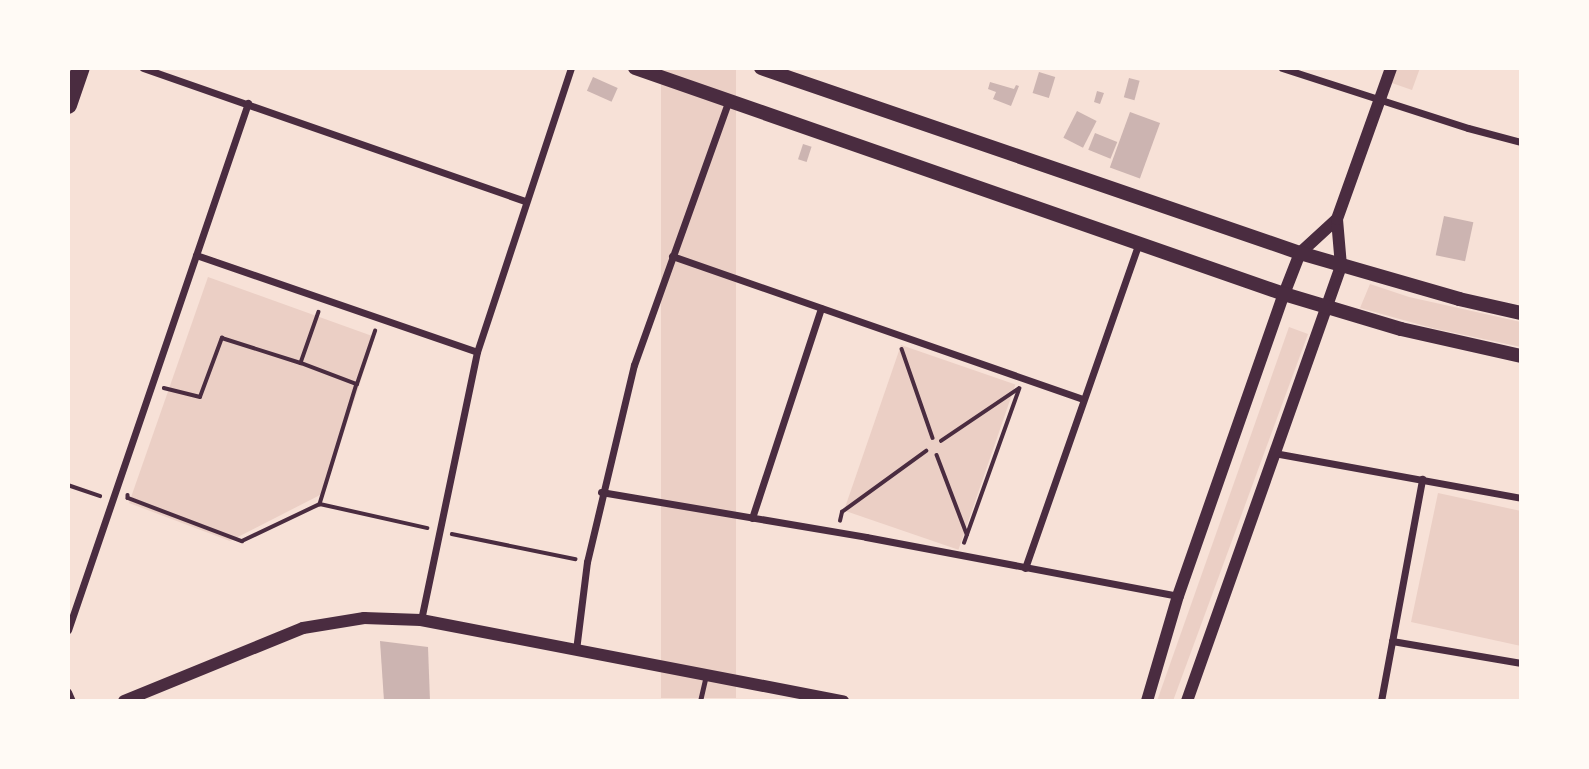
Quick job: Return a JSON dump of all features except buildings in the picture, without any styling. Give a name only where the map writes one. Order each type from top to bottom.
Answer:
[{"type":"main road","points":[[68,105],[80,68]]},
{"type":"main road","points":[[635,68],[1284,294],[1461,345],[1521,356]]},
{"type":"main road","points":[[761,68],[1300,253],[1521,313]]},
{"type":"street","points":[[143,68],[525,201]]},
{"type":"street","points":[[421,620],[477,352],[571,68]]},
{"type":"street","points":[[1282,68],[1468,128],[1521,142]]},
{"type":"street","points":[[1187,701],[1341,266],[1337,219],[1391,68]]},
{"type":"street","points":[[576,649],[587,562],[601,492],[634,365],[729,99]]},
{"type":"street","points":[[68,630],[248,103]]},
{"type":"street","points":[[1147,701],[1178,596],[1300,253],[1337,219]]},
{"type":"street","points":[[1024,568],[1138,245]]},
{"type":"street","points":[[196,255],[477,352]]},
{"type":"street","points":[[672,256],[1083,399]]},
{"type":"street","points":[[752,518],[821,308]]},
{"type":"street","points":[[1274,453],[1521,498]]},
{"type":"street","points":[[1381,701],[1422,479]]},
{"type":"street","points":[[601,492],[838,532],[1178,596]]},
{"type":"street","points":[[124,701],[303,628],[364,618],[421,620],[806,697],[843,701]]},
{"type":"street","points":[[1392,641],[1521,663]]},
{"type":"street","points":[[68,692],[72,701]]},
{"type":"lane","points":[[700,701],[706,675]]},
{"type":"path","points":[[301,363],[324,299]]},
{"type":"path","points":[[307,308],[331,317]]},
{"type":"path","points":[[132,485],[128,498],[242,541],[320,504],[357,384],[377,332],[365,328]]},
{"type":"path","points":[[897,333],[933,438]]},
{"type":"path","points":[[161,399],[165,386],[200,397],[222,338],[357,384]]},
{"type":"path","points":[[942,441],[1019,388],[960,555]]},
{"type":"path","points":[[838,532],[842,512],[926,451]]},
{"type":"path","points":[[937,456],[967,534]]},
{"type":"path","points":[[68,485],[112,500]]},
{"type":"shaded area","points":[[661,68],[736,68],[736,698],[661,698]]},
{"type":"shaded area","points":[[1394,68],[1420,68],[1412,90],[1389,82]]},
{"type":"shaded area","points":[[208,277],[375,337],[324,493],[230,541],[129,503]]},
{"type":"shaded area","points":[[1370,284],[1409,297],[1521,322],[1521,347],[1432,328],[1360,308]]},
{"type":"shaded area","points":[[1289,327],[1308,334],[1173,701],[1157,701]]},
{"type":"shaded area","points":[[901,345],[1015,384],[958,550],[844,510]]},
{"type":"shaded area","points":[[1438,493],[1521,511],[1521,646],[1411,622]]}]
